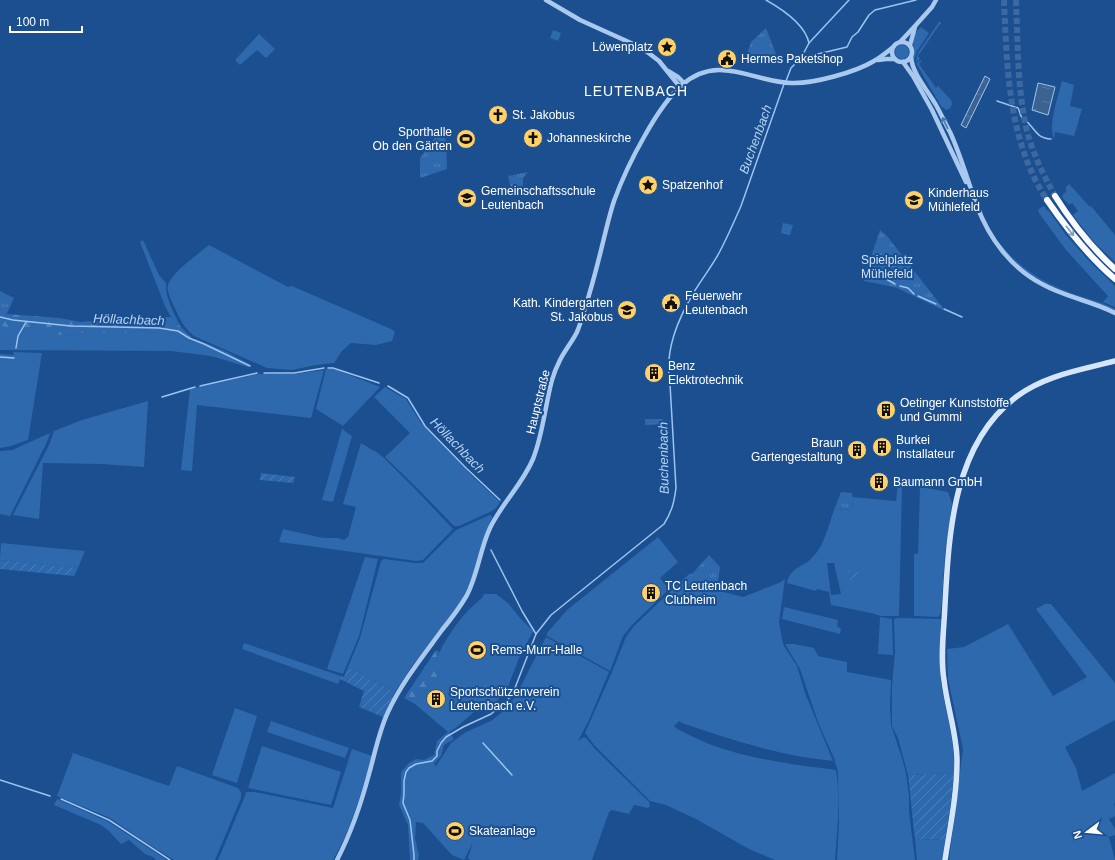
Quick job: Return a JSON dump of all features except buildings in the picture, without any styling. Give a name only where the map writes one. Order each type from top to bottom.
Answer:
[{"type":"highway","points":[[1055,196],[1081,234],[1115,269]]},
{"type":"highway","points":[[1047,200],[1070,233],[1092,258],[1115,279]]},
{"type":"main road","points":[[945,860],[956,792],[957,760],[954,731],[942,663],[949,549],[956,504],[963,476],[982,433],[995,417],[1016,397],[1033,386],[1051,378],[1068,372],[1115,361]]},
{"type":"street","points":[[546,0],[585,23],[636,44],[653,56],[680,87]]},
{"type":"street","points":[[874,61],[892,48],[896,43],[901,41],[932,7],[936,0]]},
{"type":"street","points":[[915,26],[910,45],[912,50],[911,57],[913,66],[937,106],[951,134],[976,205]]},
{"type":"street","points":[[901,41],[910,45]]},
{"type":"street","points":[[892,48],[892,53],[895,59]]},
{"type":"street","points":[[902,62],[911,57]]},
{"type":"street","points":[[874,61],[895,59],[902,62],[913,76],[932,110],[984,224],[996,243],[1012,262],[1040,284],[1052,290],[1115,313]]},
{"type":"street","name":"Hauptstraße","points":[[336,860],[354,824],[384,722],[399,692],[468,593],[488,530],[523,479],[532,462],[539,440],[552,382],[559,362],[578,330],[594,278],[611,211],[634,156],[649,127],[680,87],[684,83],[701,74],[726,70],[746,73],[778,82],[792,84],[822,80],[851,71],[874,61]]},
{"type":"street","points":[[666,70],[678,77],[684,83]]},
{"type":"green space","points":[[939,22],[941,22],[941,24],[918,56],[920,59],[916,62],[919,51]]},
{"type":"green space","points":[[921,27],[929,33],[917,51],[914,61],[913,39]]},
{"type":"green space","points":[[766,28],[776,54],[762,60],[747,54],[751,42]]},
{"type":"green space","points":[[553,30],[561,33],[558,41],[550,38]]},
{"type":"green space","points":[[259,34],[275,49],[266,58],[257,50],[240,65],[235,60]]},
{"type":"green space","points":[[902,45],[907,47],[909,52],[907,57],[902,59],[897,57],[895,52],[897,47]]},
{"type":"green space","points":[[921,60],[919,64],[936,88],[938,86],[951,100],[952,105],[949,109],[946,110],[941,106],[916,63]]},
{"type":"green space","points":[[1062,81],[1074,85],[1070,106],[1082,109],[1074,136],[1055,132],[1054,139],[1052,133],[1053,118]]},
{"type":"green space","points":[[440,125],[445,125],[447,169],[420,178],[420,158],[439,132]]},
{"type":"green space","points":[[528,172],[523,178],[523,186],[511,188],[508,176]]},
{"type":"green space","points":[[1069,184],[1090,207],[1091,206],[1115,235],[1115,262],[1094,242],[1075,218],[1073,215],[1078,211],[1072,203],[1069,205],[1062,197],[1066,192],[1066,187]]},
{"type":"green space","points":[[1043,206],[1047,211],[1048,210],[1066,235],[1065,236],[1067,236],[1088,260],[1115,286],[1115,307],[1103,302],[1108,296],[1066,250],[1039,213],[1038,210]]},
{"type":"green space","points":[[783,223],[793,225],[790,235],[781,233]]},
{"type":"green space","name":"Spielplatz Mühlefeld","points":[[880,230],[887,236],[943,308],[943,310],[895,287],[864,281]]},
{"type":"green space","points":[[143,240],[159,275],[166,283],[168,300],[181,327],[171,317],[165,306],[140,242]]},
{"type":"green space","points":[[209,245],[288,287],[292,286],[391,329],[395,332],[392,341],[376,345],[351,343],[342,351],[334,363],[292,370],[267,368],[194,336],[184,326],[180,319],[170,296],[168,285],[170,280],[180,269]]},
{"type":"green space","points":[[1001,245],[1017,262],[1034,275],[1063,290],[1105,304],[1115,309],[1115,311],[1049,285],[1025,270],[1004,251]]},
{"type":"green space","points":[[0,291],[14,298],[0,329]]},
{"type":"green space","points":[[7,314],[59,318],[81,322],[127,317],[171,317],[193,339],[188,341],[160,327],[125,333],[81,333],[69,336],[1,326]]},
{"type":"green space","points":[[0,320],[69,336],[81,333],[125,333],[160,327],[188,341],[196,339],[227,352],[251,365],[248,367],[211,356],[171,351],[0,350]]},
{"type":"green space","points":[[13,352],[42,353],[28,440],[0,448],[0,354],[14,355]]},
{"type":"green space","points":[[326,369],[340,371],[380,387],[343,426],[316,409]]},
{"type":"green space","points":[[324,370],[311,418],[197,405],[192,471],[181,470],[190,389],[258,374],[295,374]]},
{"type":"green space","points":[[385,387],[406,399],[421,423],[472,476],[500,502],[496,508],[459,526],[454,526],[385,457],[410,433],[374,397]]},
{"type":"green space","points":[[148,401],[144,467],[102,464],[43,463],[39,519],[13,515],[50,443],[54,431],[82,420]]},
{"type":"green space","points":[[645,419],[663,419],[663,424],[645,425]]},
{"type":"green space","points":[[342,429],[352,436],[333,502],[322,500]]},
{"type":"green space","points":[[50,433],[47,442],[10,516],[0,514],[0,451],[12,450]]},
{"type":"green space","points":[[361,443],[384,458],[453,529],[423,560],[416,561],[279,542],[283,529],[323,538],[338,538],[344,540],[348,537],[356,507],[343,504]]},
{"type":"green space","points":[[261,473],[295,477],[293,483],[260,480]]},
{"type":"green space","points":[[898,483],[902,484],[899,616],[881,616],[831,605],[829,592],[817,589],[816,591],[787,583],[791,574],[812,558],[820,547],[826,535],[834,510],[853,509],[852,497],[896,501]],"holes":[[[827,563],[834,563],[841,594],[831,595]]]},
{"type":"green space","points":[[920,487],[948,492],[952,503],[945,553],[941,613],[938,617],[914,616],[914,554],[918,554]]},
{"type":"green space","points":[[841,492],[852,493],[853,509],[834,510]]},
{"type":"green space","points":[[490,515],[492,518],[482,543],[472,578],[465,593],[395,692],[348,667],[360,638],[381,561],[384,559],[423,563],[456,530]]},
{"type":"green space","points":[[658,537],[678,562],[660,578],[669,589],[632,625],[623,636],[610,671],[547,636],[547,633],[567,610]]},
{"type":"green space","points":[[1,543],[85,551],[78,568],[0,560]]},
{"type":"green space","points":[[709,555],[720,567],[717,590],[708,588],[691,575]]},
{"type":"green space","points":[[365,557],[378,559],[359,636],[343,674],[327,669]]},
{"type":"green space","points":[[0,560],[78,568],[74,576],[0,569]]},
{"type":"green space","points":[[858,569],[860,580],[851,582],[848,571]]},
{"type":"green space","points":[[690,573],[708,588],[743,597],[779,583],[785,579],[779,622],[782,639],[784,646],[797,666],[805,693],[833,761],[814,759],[775,751],[738,741],[679,721],[674,726],[688,735],[720,748],[740,754],[836,770],[838,826],[835,860],[775,860],[749,849],[696,819],[666,805],[650,801],[595,746],[585,733],[626,637],[634,626]]},
{"type":"green space","points":[[484,594],[496,594],[508,603],[533,631],[519,658],[506,692],[488,709],[483,706],[449,732],[454,739],[444,745],[441,756],[434,764],[436,766],[451,743],[466,732],[491,721],[505,710],[516,696],[546,637],[609,672],[589,720],[578,741],[584,737],[587,739],[595,749],[649,802],[650,806],[648,808],[634,805],[629,814],[612,810],[609,812],[592,860],[470,860],[468,858],[473,842],[464,860],[452,855],[423,823],[416,822],[415,838],[419,855],[418,860],[410,860],[408,825],[399,805],[401,793],[401,772],[409,763],[416,759],[424,760],[434,755],[437,741],[448,732],[415,704],[439,674],[436,666],[437,660],[451,632],[460,619],[482,598]]},
{"type":"green space","points":[[1045,604],[1051,604],[1115,683],[1115,720],[1065,747],[1076,768],[1082,791],[1115,773],[1115,816],[1109,819],[1115,829],[1115,835],[1109,837],[1115,860],[949,860],[963,749],[948,679],[947,649],[964,647],[1008,624],[1053,696],[1087,677],[1036,609]]},
{"type":"green space","points":[[784,607],[838,620],[837,626],[841,629],[840,634],[782,619]]},
{"type":"green space","points":[[880,617],[892,619],[893,655],[878,654]]},
{"type":"green space","points":[[894,619],[941,619],[940,673],[952,741],[954,773],[908,775],[898,738],[892,726],[892,686],[895,652]]},
{"type":"green space","points":[[244,643],[341,676],[338,684],[242,649]]},
{"type":"green space","points":[[785,644],[794,644],[814,648],[818,656],[847,662],[847,672],[891,680],[891,725],[906,773],[915,860],[837,860],[839,823],[838,772],[834,758],[818,722],[800,669]]},
{"type":"green space","points":[[436,650],[439,652],[436,663],[439,674],[415,704],[404,698]]},
{"type":"green space","points":[[348,667],[395,692],[383,717],[359,707],[364,691],[340,679],[341,676],[344,677]]},
{"type":"green space","points":[[235,708],[257,716],[237,783],[212,775]]},
{"type":"green space","points":[[271,721],[349,748],[345,758],[267,732]]},
{"type":"green space","points":[[262,746],[341,772],[331,805],[248,788]]},
{"type":"green space","points":[[352,749],[372,756],[351,823],[333,860],[218,860],[246,792],[255,792],[333,808]]},
{"type":"green space","points":[[73,753],[169,786],[177,766],[238,788],[241,792],[241,798],[215,860],[174,860],[110,818],[57,796]]},
{"type":"green space","points":[[954,773],[945,840],[915,839],[908,775]]},
{"type":"green space","points":[[57,799],[107,821],[167,860],[156,860],[145,854],[129,840],[121,844],[101,825],[54,805]]},
{"type":"green space","points":[[915,839],[945,840],[942,860],[917,860]]},
{"type":"water","points":[[985,76],[990,79],[966,128],[961,125]]},
{"type":"water","points":[[1038,83],[1055,87],[1048,115],[1032,110]]},
{"type":"waterway","points":[[766,0],[798,23],[807,36],[809,43]]},
{"type":"waterway","name":"Buchenbach","points":[[786,81],[791,68],[801,58],[809,43],[849,0]]},
{"type":"waterway","points":[[801,58],[847,47],[852,37],[858,32],[869,15],[875,10],[916,0]]},
{"type":"waterway","name":"Buchenbach","points":[[414,860],[410,820],[403,803],[406,772],[409,768],[416,764],[432,761],[437,756],[437,751],[446,737],[491,714],[506,702],[513,693],[536,634],[551,615],[664,524],[671,511],[676,488],[669,372],[669,360],[674,336],[688,302],[728,236],[741,206],[784,84]]},
{"type":"waterway","points":[[997,101],[1018,108],[1022,118],[1041,137],[1051,139]]},
{"type":"waterway","points":[[879,275],[895,284]]},
{"type":"waterway","points":[[900,286],[908,288],[914,294]]},
{"type":"waterway","points":[[918,296],[936,304]]},
{"type":"waterway","points":[[944,309],[962,317]]},
{"type":"waterway","name":"Höllachbach","points":[[0,317],[13,320],[71,326],[159,328],[178,331],[189,338],[250,366]]},
{"type":"waterway","points":[[16,348],[18,336],[26,322]]},
{"type":"waterway","points":[[0,357],[14,358]]},
{"type":"waterway","name":"Höllachbach","points":[[264,373],[294,373],[324,368]]},
{"type":"waterway","name":"Höllachbach","points":[[328,368],[333,368],[379,383]]},
{"type":"waterway","points":[[200,386],[257,373]]},
{"type":"waterway","name":"Höllachbach","points":[[388,386],[408,398],[425,426],[500,500]]},
{"type":"waterway","points":[[162,397],[195,387]]},
{"type":"waterway","name":"Höllachbach","points":[[491,550],[522,611],[536,634]]},
{"type":"waterway","points":[[483,743],[512,775]]},
{"type":"waterway","points":[[0,780],[50,796]]},
{"type":"waterway","points":[[61,799],[109,820],[170,860]]},
{"type":"tunnel","points":[[1004,0],[1006,52],[1012,103],[1017,129],[1024,153],[1034,177],[1047,200]]},
{"type":"tunnel","points":[[1016,0],[1018,66],[1021,99],[1027,131],[1032,148],[1055,196]]},
{"type":"place","name":"Löwenplatz","points":[[667,47]]},
{"type":"place","name":"Hermes Paketshop","points":[[727,59]]},
{"type":"place","name":"St. Jakobus","points":[[498,115]]},
{"type":"place","name":"Johanneskirche","points":[[533,138]]},
{"type":"place","name":"Sporthalle Ob den Gärten","points":[[466,139]]},
{"type":"place","name":"Spatzenhof","points":[[648,185]]},
{"type":"place","name":"Gemeinschaftsschule Leutenbach","points":[[467,198]]},
{"type":"place","name":"Kinderhaus Mühlefeld","points":[[914,200]]},
{"type":"place","name":"Feuerwehr Leutenbach","points":[[671,303]]},
{"type":"place","name":"Kath. Kindergarten St. Jakobus","points":[[627,310]]},
{"type":"place","name":"Benz Elektrotechnik","points":[[654,373]]},
{"type":"place","name":"Oetinger Kunststoffe und Gummi","points":[[886,410]]},
{"type":"place","name":"Burkei Installateur","points":[[882,447]]},
{"type":"place","name":"Braun Gartengestaltung","points":[[857,450]]},
{"type":"place","name":"Baumann GmbH","points":[[879,482]]},
{"type":"place","name":"TC Leutenbach Clubheim","points":[[651,593]]},
{"type":"place","name":"Rems-Murr-Halle","points":[[477,650]]},
{"type":"place","name":"Sportschützenverein Leutenbach e.V.","points":[[436,699]]},
{"type":"place","name":"Skateanlage","points":[[455,831]]},
{"type":"district","name":"LEUTENBACH","points":[[636,91]]}]
